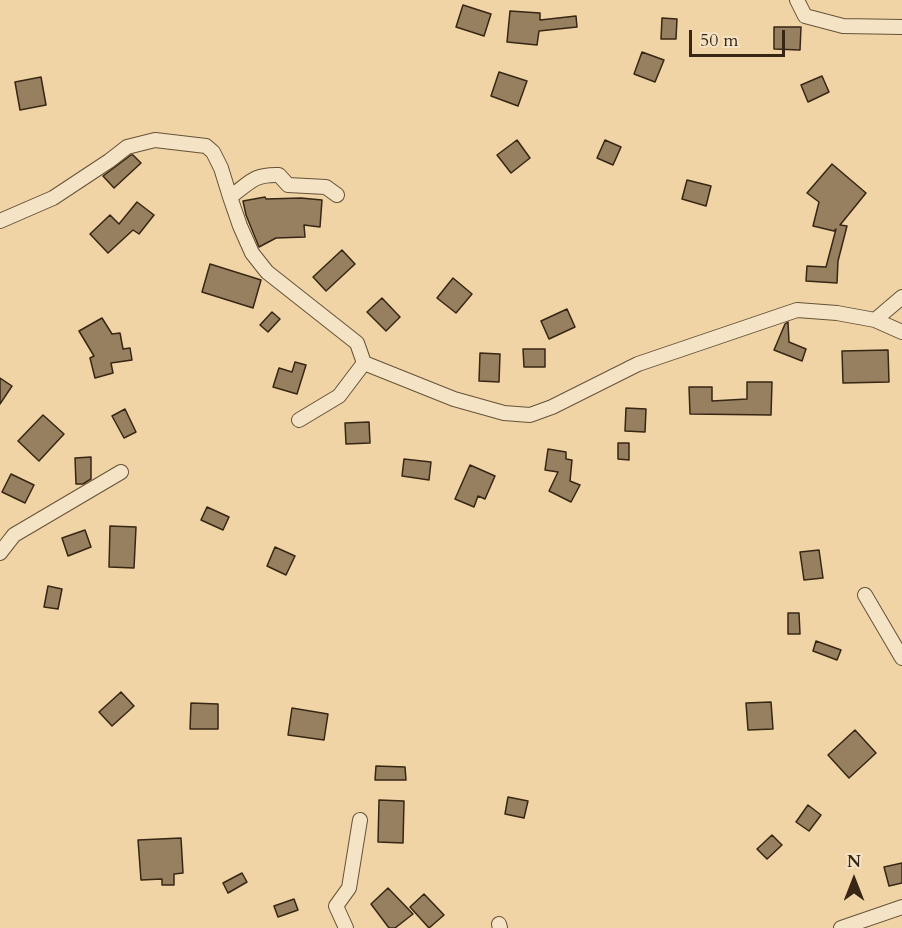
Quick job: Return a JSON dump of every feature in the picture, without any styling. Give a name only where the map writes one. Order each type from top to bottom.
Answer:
[{"type":"street","points":[[797,0],[805,16],[843,26],[902,27]]},
{"type":"street","points":[[0,221],[53,198],[127,147],[154,140],[206,146],[213,152],[221,168],[240,226],[252,253],[267,272],[357,343],[364,363],[454,399],[504,413],[530,415],[552,407],[638,364],[797,310],[837,313],[875,320],[902,332]]},
{"type":"street","points":[[230,196],[254,177],[266,174],[279,175],[288,185],[326,187],[337,195]]},
{"type":"street","points":[[875,320],[902,297]]},
{"type":"street","points":[[299,420],[339,396],[364,363]]},
{"type":"street","points":[[0,553],[15,535],[121,472]]},
{"type":"street","points":[[865,595],[902,658]]},
{"type":"street","points":[[346,928],[336,906],[349,888],[360,820]]},
{"type":"street","points":[[841,928],[902,907]]},
{"type":"building","points":[[463,5],[491,14],[484,36],[456,27]]},
{"type":"building","points":[[510,11],[540,13],[540,20],[576,16],[577,27],[539,31],[537,45],[507,42]]},
{"type":"building","points":[[662,18],[677,19],[676,39],[661,39]]},
{"type":"building","points":[[774,27],[801,27],[800,50],[774,49]]},
{"type":"building","points":[[642,52],[664,60],[655,82],[634,74]]},
{"type":"building","points":[[499,72],[527,81],[518,106],[491,96]]},
{"type":"building","points":[[822,76],[829,92],[808,102],[801,85]]},
{"type":"building","points":[[41,77],[46,105],[20,110],[15,82]]},
{"type":"building","points":[[517,140],[530,158],[511,173],[497,155]]},
{"type":"building","points":[[605,140],[621,147],[613,165],[597,158]]},
{"type":"building","points":[[131,155],[141,163],[114,188],[103,176]]},
{"type":"building","points":[[832,164],[866,193],[840,225],[847,226],[838,261],[837,283],[806,281],[807,266],[826,267],[836,229],[834,231],[813,226],[819,202],[807,193]]},
{"type":"building","points":[[687,180],[711,186],[706,206],[682,199]]},
{"type":"building","points":[[265,197],[266,199],[322,200],[320,227],[304,225],[305,237],[276,238],[259,247],[243,201]]},
{"type":"building","points":[[137,202],[154,215],[139,234],[133,230],[108,253],[90,234],[110,215],[119,224]]},
{"type":"building","points":[[342,250],[355,264],[326,291],[313,277]]},
{"type":"building","points":[[210,264],[261,280],[253,308],[202,292]]},
{"type":"building","points":[[453,278],[472,294],[456,313],[437,298]]},
{"type":"building","points":[[382,298],[400,317],[386,331],[367,312]]},
{"type":"building","points":[[567,309],[575,327],[549,339],[541,321]]},
{"type":"building","points":[[272,312],[280,319],[268,332],[260,325]]},
{"type":"building","points":[[102,318],[112,334],[120,333],[123,349],[130,348],[132,360],[111,363],[113,373],[95,378],[90,358],[94,356],[79,331]]},
{"type":"building","points":[[788,322],[789,342],[806,349],[802,361],[774,350]]},
{"type":"building","points":[[523,349],[545,349],[545,367],[524,367]]},
{"type":"building","points":[[888,350],[889,382],[843,383],[842,351]]},
{"type":"building","points":[[480,353],[500,354],[499,382],[479,381]]},
{"type":"building","points":[[295,362],[306,365],[297,394],[273,387],[279,368],[292,372]]},
{"type":"building","points":[[0,378],[12,386],[0,404]]},
{"type":"building","points":[[747,382],[772,382],[771,415],[690,414],[689,387],[712,387],[712,401],[747,399]]},
{"type":"building","points":[[626,408],[646,409],[645,432],[625,431]]},
{"type":"building","points":[[125,409],[136,432],[124,438],[112,416]]},
{"type":"building","points":[[43,415],[64,434],[39,461],[18,441]]},
{"type":"building","points":[[369,422],[370,443],[346,444],[345,423]]},
{"type":"building","points":[[618,443],[629,443],[629,460],[618,459]]},
{"type":"building","points":[[548,449],[566,452],[566,459],[572,460],[570,481],[580,485],[571,502],[549,491],[558,472],[545,470]]},
{"type":"building","points":[[91,457],[91,479],[83,484],[76,484],[75,458]]},
{"type":"building","points":[[404,459],[431,462],[429,480],[402,476]]},
{"type":"building","points":[[470,465],[495,476],[485,499],[478,496],[474,507],[455,499]]},
{"type":"building","points":[[11,474],[34,485],[25,503],[2,492]]},
{"type":"building","points":[[207,507],[229,517],[223,530],[201,520]]},
{"type":"building","points":[[110,526],[136,527],[134,568],[109,567]]},
{"type":"building","points":[[85,530],[91,547],[68,556],[62,538]]},
{"type":"building","points":[[275,547],[295,556],[286,575],[267,566]]},
{"type":"building","points":[[819,550],[823,578],[804,580],[800,552]]},
{"type":"building","points":[[48,586],[62,589],[58,609],[44,607]]},
{"type":"building","points":[[788,613],[799,613],[800,634],[788,634]]},
{"type":"building","points":[[816,641],[841,650],[837,660],[813,651]]},
{"type":"building","points":[[121,692],[134,706],[112,726],[99,712]]},
{"type":"building","points":[[771,702],[773,729],[748,730],[746,703]]},
{"type":"building","points":[[191,703],[218,704],[218,729],[190,729]]},
{"type":"building","points":[[292,708],[328,714],[324,740],[288,735]]},
{"type":"building","points":[[855,730],[876,753],[849,778],[828,755]]},
{"type":"building","points":[[376,766],[405,767],[406,780],[375,780]]},
{"type":"building","points":[[508,797],[528,801],[524,818],[505,814]]},
{"type":"building","points":[[379,800],[404,801],[403,843],[378,842]]},
{"type":"building","points":[[808,805],[821,815],[809,831],[796,822]]},
{"type":"building","points":[[772,835],[782,845],[767,859],[757,849]]},
{"type":"building","points":[[181,838],[183,873],[174,874],[174,885],[162,885],[162,879],[141,880],[138,840]]},
{"type":"building","points":[[902,863],[902,883],[889,886],[884,867]]},
{"type":"building","points":[[242,873],[247,882],[228,893],[223,883]]},
{"type":"building","points":[[388,888],[413,914],[395,928],[389,928],[371,904]]},
{"type":"building","points":[[424,894],[444,915],[429,928],[410,907]]},
{"type":"building","points":[[294,899],[298,910],[278,917],[274,906]]}]
